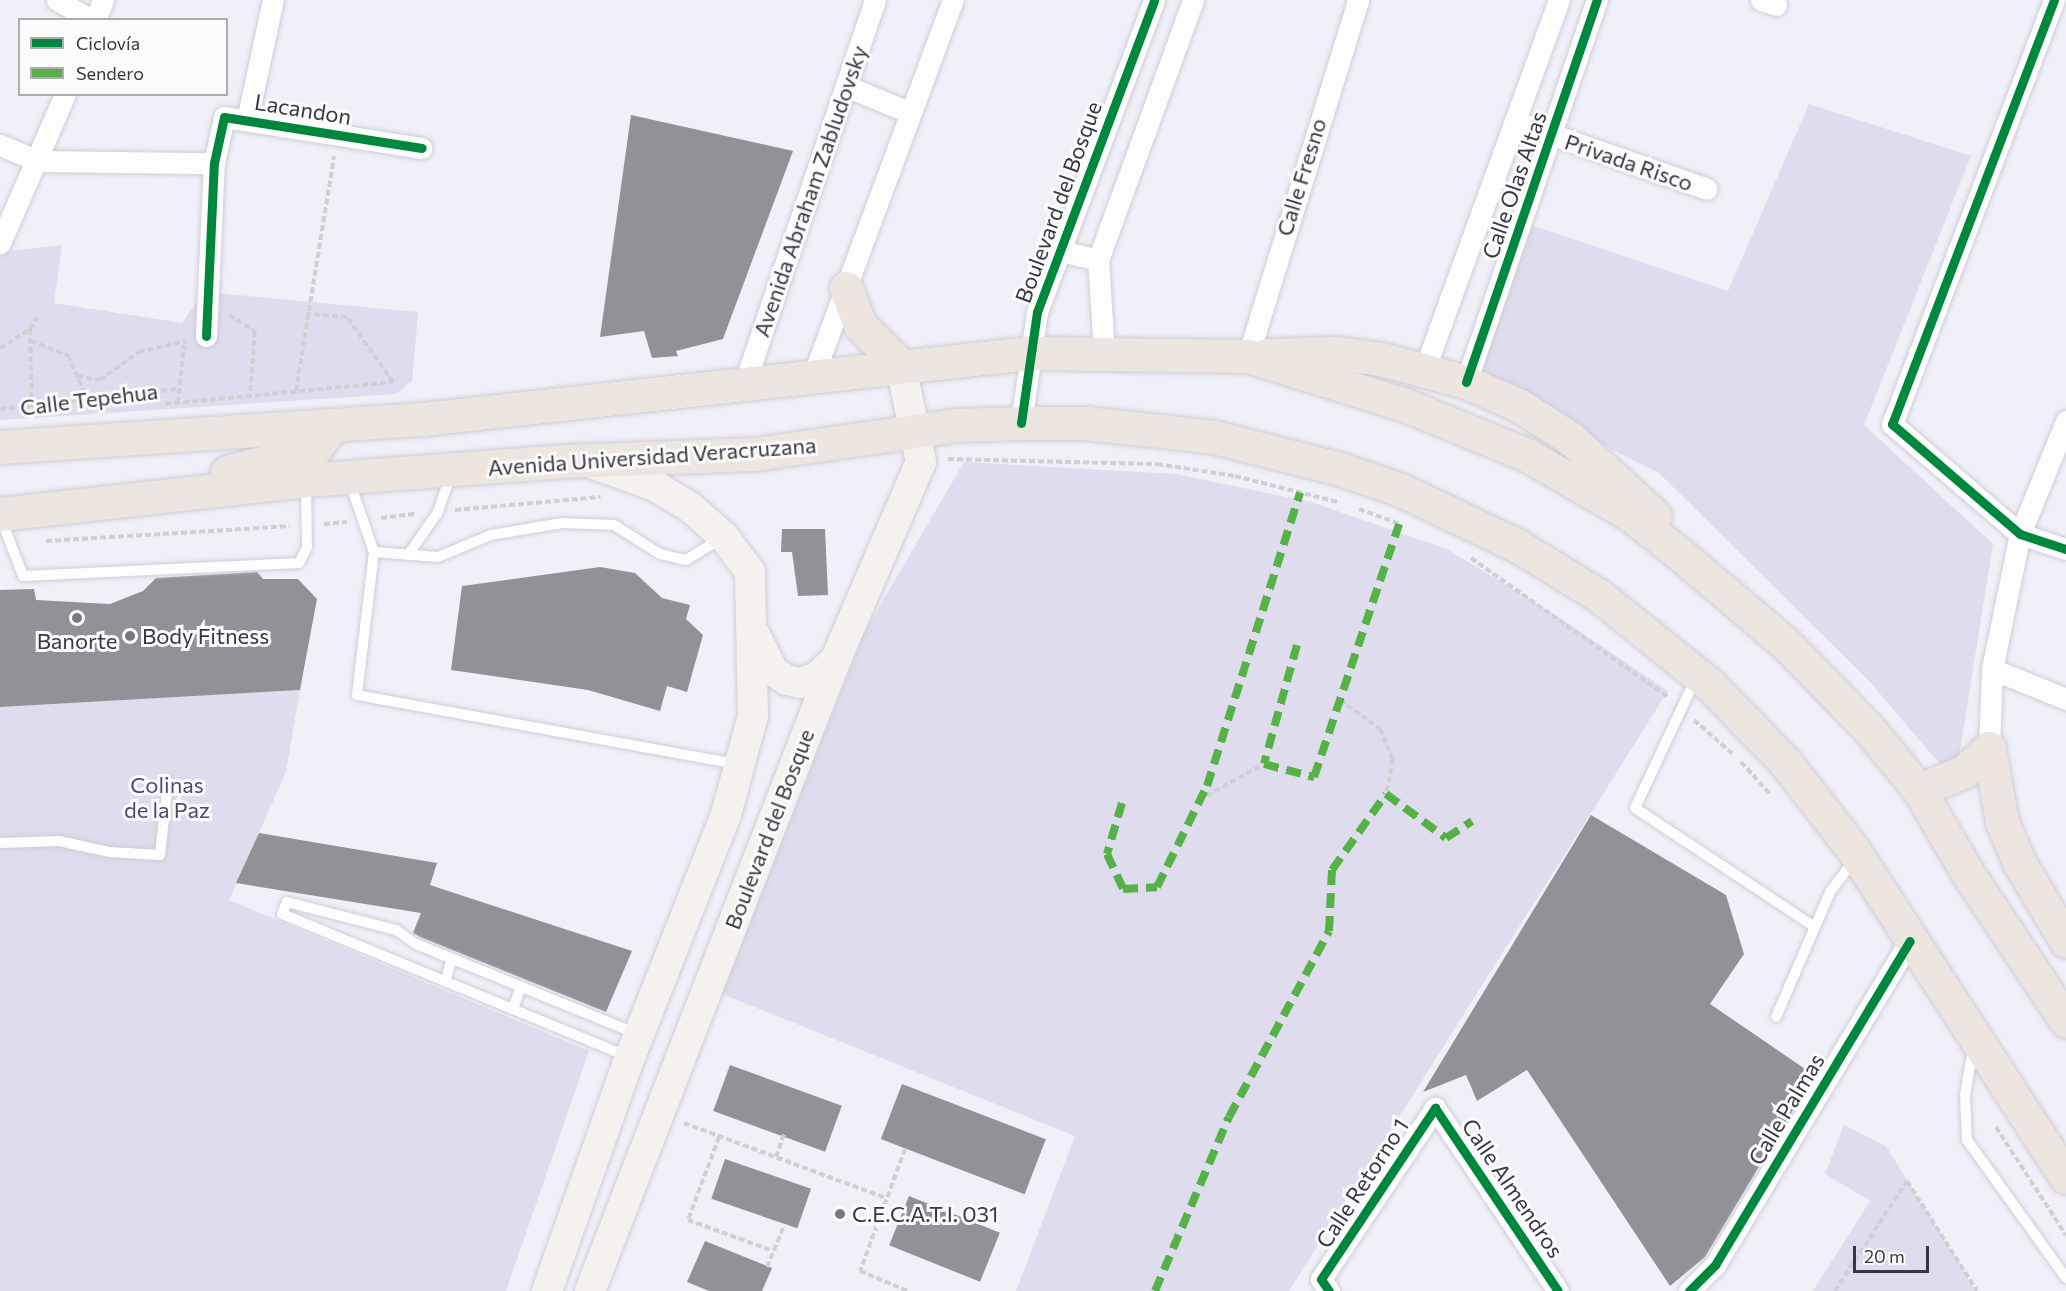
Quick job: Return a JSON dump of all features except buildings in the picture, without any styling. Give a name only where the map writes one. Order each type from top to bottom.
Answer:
[{"type":"main road","points":[[846,288],[860,325],[901,366],[920,447]]},
{"type":"main road","points":[[0,447],[333,425],[1030,353],[1104,352],[1248,356],[1337,353],[1425,368],[1467,382],[1520,406],[1570,438],[1654,514],[1681,555]]},
{"type":"main road","points":[[1248,356],[1405,405],[1527,455],[1629,514],[1681,555],[1786,644],[1869,729],[1919,790],[1967,872],[2066,1021]]},
{"type":"main road","name":"Avenida Universidad Veracruzana","points":[[3,524],[214,490],[306,480],[348,480],[583,460],[920,447],[1022,423],[1086,423],[1214,437],[1340,469],[1401,490],[1460,516],[1559,570],[1636,623],[1698,674],[1785,762],[1857,856],[1910,941],[2066,1177]]},
{"type":"main road","points":[[214,490],[231,468],[315,449],[333,425]]},
{"type":"main road","name":"Boulevard del Bosque","points":[[590,1291],[920,447]]},
{"type":"main road","name":"Boulevard del Bosque","points":[[547,1291],[634,1046],[741,764],[753,716],[755,635],[750,572],[723,537],[657,487],[583,460]]},
{"type":"main road","points":[[755,635],[773,671],[787,680],[800,683],[817,677],[836,659]]},
{"type":"main road","points":[[1919,790],[1965,771],[1989,748]]},
{"type":"main road","points":[[1989,748],[2002,822],[2066,941]]},
{"type":"street","points":[[57,0],[89,18]]},
{"type":"street","points":[[94,18],[103,0]]},
{"type":"street","points":[[247,120],[273,0]]},
{"type":"street","name":"Avenida Abraham Zabludovsky","points":[[745,382],[875,0]]},
{"type":"street","points":[[813,376],[953,0]]},
{"type":"street","name":"Boulevard del Bosque","points":[[1022,423],[1037,312],[1154,0]]},
{"type":"street","points":[[1104,352],[1098,260],[1193,0]]},
{"type":"street","name":"Calle Fresno","points":[[1248,356],[1358,0]]},
{"type":"street","name":"Calle Olas Altas","points":[[1425,368],[1559,0]]},
{"type":"street","name":"Calle Olas Altas","points":[[1467,382],[1597,0]]},
{"type":"street","points":[[2054,0],[1892,424],[2020,534],[2066,549]]},
{"type":"street","points":[[846,86],[911,113]]},
{"type":"street","points":[[0,243],[38,161],[63,96]]},
{"type":"street","name":"Lacandon","points":[[214,164],[224,117],[422,148]]},
{"type":"street","name":"Privada Risco","points":[[1516,122],[1707,189]]},
{"type":"street","points":[[0,145],[38,161],[214,164],[210,303],[206,336]]},
{"type":"street","points":[[1060,250],[1098,260]]},
{"type":"street","points":[[1989,748],[1992,669],[2020,534],[2066,421]]},
{"type":"street","points":[[1992,669],[2066,699]]},
{"type":"street","name":"Calle Palmas","points":[[1689,1291],[1715,1265],[1910,941]]},
{"type":"street","name":"Calle Retorno 1","points":[[1325,1285],[1435,1108]]},
{"type":"street","name":"Calle Almendros","points":[[1435,1108],[1558,1291]]},
{"type":"lane","points":[[408,555],[438,512],[452,471]]},
{"type":"lane","points":[[3,524],[23,576],[298,563],[307,547],[306,480]]},
{"type":"lane","points":[[348,480],[374,552],[357,696],[741,764]]},
{"type":"lane","points":[[374,552],[438,557],[491,535],[562,523],[614,525],[660,554],[686,560],[723,537]]},
{"type":"lane","points":[[1698,674],[1635,808],[1814,926]]},
{"type":"lane","points":[[0,843],[59,841],[109,852],[160,855],[168,782]]},
{"type":"lane","points":[[1776,1017],[1830,892],[1857,856]]},
{"type":"lane","points":[[287,902],[396,930],[452,959],[521,986],[634,1046],[513,1009],[282,914],[287,902]]},
{"type":"lane","points":[[445,981],[452,959]]},
{"type":"lane","points":[[513,1009],[521,986]]},
{"type":"lane","points":[[1975,1040],[1965,1095],[1967,1140],[2066,1278]]},
{"type":"path","points":[[296,392],[306,314],[338,134]]},
{"type":"path","points":[[210,303],[255,331],[250,396]]},
{"type":"path","points":[[157,405],[393,382],[346,317],[306,314]]},
{"type":"path","points":[[0,348],[30,329],[37,316]]},
{"type":"path","points":[[30,329],[32,418]]},
{"type":"path","points":[[77,376],[100,380],[139,352],[206,336]]},
{"type":"path","points":[[178,403],[184,341]]},
{"type":"path","points":[[31,342],[68,355],[93,412]]},
{"type":"path","points":[[83,412],[104,411]]},
{"type":"path","points":[[21,419],[42,417]]},
{"type":"path","points":[[920,447],[966,457],[1157,464],[1235,476],[1342,502]]},
{"type":"path","points":[[3,524],[308,525],[604,496]]},
{"type":"path","points":[[1351,506],[1409,528]]},
{"type":"path","points":[[1468,556],[1649,681],[1736,756],[1774,798]]},
{"type":"path","points":[[1340,700],[1380,729],[1393,759],[1386,794]]},
{"type":"path","points":[[1199,800],[1264,764]]},
{"type":"path","points":[[658,1113],[886,1198]]},
{"type":"path","points":[[1992,1121],[2066,1235]]},
{"type":"path","points":[[776,1157],[784,1134]]},
{"type":"path","points":[[719,1137],[688,1220],[773,1251]]},
{"type":"path","points":[[905,1149],[860,1271],[908,1291]]},
{"type":"path","points":[[1836,1291],[1907,1181],[1977,1291]]},
{"type":"path","points":[[767,1267],[784,1226]]},
{"type":"green space","points":[[1809,104],[1971,156],[1864,425],[1993,544],[1955,782],[1870,682],[1659,473],[1471,380],[1531,225],[1728,291]]},
{"type":"green space","points":[[62,245],[54,303],[182,323],[204,292],[418,312],[412,381],[396,394],[0,420],[0,252]]},
{"type":"green space","points":[[964,462],[1176,474],[1311,502],[1447,549],[1557,616],[1668,691],[1289,1291],[1016,1291],[1075,1136],[722,994],[864,633]]},
{"type":"green space","name":"Colinas de la Paz","points":[[300,690],[286,772],[229,900],[589,1051],[506,1291],[0,1291],[0,707]]},
{"type":"green space","points":[[1844,1125],[1886,1146],[1976,1291],[1813,1291],[1870,1201],[1825,1174]]},
{"type":"marked path","points":[[1122,803],[1107,854],[1123,889],[1157,887],[1207,786],[1300,492]]},
{"type":"marked path","points":[[1297,645],[1264,764],[1314,777],[1399,524]]},
{"type":"marked path","points":[[1155,1291],[1229,1117],[1329,931],[1332,870],[1386,794],[1446,838],[1472,821]]},
{"type":"cycle path","points":[[1021,423],[1037,312],[1154,0]]},
{"type":"cycle path","points":[[1466,382],[1597,0]]},
{"type":"cycle path","points":[[2054,0],[1892,424],[2020,534],[2066,549]]},
{"type":"cycle path","points":[[206,336],[214,163],[224,117],[422,148]]},
{"type":"cycle path","points":[[1689,1291],[1715,1265],[1910,941]]},
{"type":"cycle path","points":[[1329,1291],[1321,1279],[1435,1108],[1558,1291]]},
{"type":"place","name":"Banorte","points":[[77,618]]},
{"type":"place","name":"Body Fitness","points":[[130,636]]},
{"type":"place","name":"C.E.C.A.T.I. 031","points":[[840,1214]]}]
